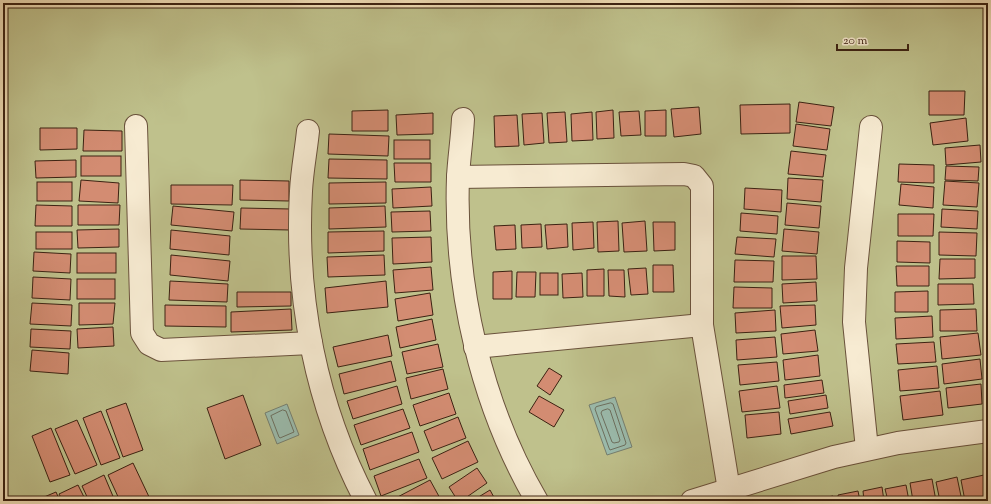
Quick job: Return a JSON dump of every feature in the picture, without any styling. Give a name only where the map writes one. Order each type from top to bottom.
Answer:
[{"type":"street","points":[[463,119],[458,177],[459,234],[464,291],[475,347],[496,415],[525,481],[536,501]]},
{"type":"street","points":[[136,126],[142,333],[150,344],[160,350],[311,343]]},
{"type":"street","points":[[868,449],[854,322],[856,268],[871,127]]},
{"type":"street","points":[[308,131],[301,190],[300,250],[305,309],[316,368],[332,425],[355,480],[366,501]]},
{"type":"street","points":[[458,177],[684,174],[694,176],[702,186],[702,325],[729,490]]},
{"type":"street","points":[[475,347],[702,325]]},
{"type":"street","points":[[692,501],[834,457],[898,443],[988,431]]},
{"type":"green space","points":[[3,3],[988,3],[988,501],[3,501]]},
{"type":"water","points":[[615,397],[632,447],[607,455],[589,405]]},
{"type":"water","points":[[287,404],[299,435],[277,444],[265,413]]},
{"type":"building","points":[[929,91],[965,91],[964,115],[929,115]]},
{"type":"building","points":[[799,102],[834,107],[831,126],[796,122]]},
{"type":"building","points":[[790,104],[790,133],[741,134],[740,105]]},
{"type":"building","points":[[699,107],[701,134],[674,137],[671,109]]},
{"type":"building","points":[[388,110],[388,131],[352,131],[352,111]]},
{"type":"building","points":[[613,110],[614,138],[597,139],[596,112]]},
{"type":"building","points":[[666,110],[666,136],[645,136],[645,111]]},
{"type":"building","points":[[639,111],[641,135],[621,136],[619,112]]},
{"type":"building","points":[[565,112],[567,142],[549,143],[547,113]]},
{"type":"building","points":[[592,112],[593,140],[572,141],[571,114]]},
{"type":"building","points":[[433,113],[433,134],[397,135],[396,115]]},
{"type":"building","points":[[542,113],[544,143],[524,145],[522,114]]},
{"type":"building","points":[[517,115],[519,146],[495,147],[494,116]]},
{"type":"building","points":[[966,118],[968,141],[933,145],[930,123]]},
{"type":"building","points":[[796,124],[830,129],[827,150],[793,146]]},
{"type":"building","points":[[40,128],[77,128],[77,149],[40,150]]},
{"type":"building","points":[[84,130],[122,131],[122,151],[83,151]]},
{"type":"building","points":[[329,134],[389,136],[388,156],[328,154]]},
{"type":"building","points":[[394,140],[430,140],[430,159],[394,159]]},
{"type":"building","points":[[980,145],[981,162],[946,165],[945,148]]},
{"type":"building","points":[[791,151],[826,155],[823,177],[788,174]]},
{"type":"building","points":[[81,156],[121,156],[121,176],[81,176]]},
{"type":"building","points":[[329,159],[387,160],[387,179],[328,178]]},
{"type":"building","points":[[76,160],[76,177],[36,178],[35,161]]},
{"type":"building","points":[[394,163],[431,163],[431,182],[395,182]]},
{"type":"building","points":[[899,164],[934,165],[934,183],[898,182]]},
{"type":"building","points":[[946,166],[979,167],[978,181],[945,180]]},
{"type":"building","points":[[788,178],[823,180],[821,202],[787,199]]},
{"type":"building","points":[[81,180],[119,183],[118,203],[79,201]]},
{"type":"building","points":[[240,180],[289,181],[289,201],[240,200]]},
{"type":"building","points":[[945,181],[979,183],[977,207],[943,205]]},
{"type":"building","points":[[37,182],[72,182],[72,201],[37,201]]},
{"type":"building","points":[[386,182],[386,203],[329,204],[329,183]]},
{"type":"building","points":[[901,184],[934,187],[933,208],[899,205]]},
{"type":"building","points":[[171,185],[233,185],[232,205],[171,204]]},
{"type":"building","points":[[431,187],[432,206],[393,208],[392,189]]},
{"type":"building","points":[[745,188],[782,190],[781,212],[744,209]]},
{"type":"building","points":[[787,203],[821,206],[819,228],[785,225]]},
{"type":"building","points":[[36,205],[72,206],[72,226],[35,226]]},
{"type":"building","points":[[78,205],[120,205],[119,225],[78,225]]},
{"type":"building","points":[[173,206],[234,212],[232,231],[171,225]]},
{"type":"building","points":[[385,206],[386,227],[329,229],[329,208]]},
{"type":"building","points":[[241,208],[291,209],[290,230],[240,229]]},
{"type":"building","points":[[942,209],[978,211],[977,229],[941,227]]},
{"type":"building","points":[[430,211],[431,231],[392,232],[391,212]]},
{"type":"building","points":[[741,213],[778,216],[777,234],[740,231]]},
{"type":"building","points":[[898,214],[934,214],[933,236],[898,236]]},
{"type":"building","points":[[618,221],[619,251],[598,252],[597,222]]},
{"type":"building","points":[[645,221],[647,251],[624,252],[622,223]]},
{"type":"building","points":[[593,222],[594,248],[573,250],[572,223]]},
{"type":"building","points":[[653,222],[675,222],[675,250],[654,251]]},
{"type":"building","points":[[541,224],[542,247],[522,248],[521,225]]},
{"type":"building","points":[[567,224],[568,247],[547,249],[545,225]]},
{"type":"building","points":[[515,225],[516,249],[496,250],[494,226]]},
{"type":"building","points":[[119,229],[119,247],[78,248],[77,230]]},
{"type":"building","points":[[784,229],[819,232],[817,254],[782,251]]},
{"type":"building","points":[[171,230],[230,236],[229,255],[170,249]]},
{"type":"building","points":[[384,231],[384,251],[328,253],[328,232]]},
{"type":"building","points":[[36,232],[72,232],[72,249],[36,249]]},
{"type":"building","points":[[939,232],[977,233],[976,256],[939,255]]},
{"type":"building","points":[[431,237],[432,262],[393,264],[392,238]]},
{"type":"building","points":[[737,237],[776,239],[774,257],[735,254]]},
{"type":"building","points":[[897,241],[930,242],[930,263],[897,262]]},
{"type":"building","points":[[34,252],[71,254],[70,273],[33,271]]},
{"type":"building","points":[[77,253],[116,253],[116,273],[77,273]]},
{"type":"building","points":[[171,255],[230,261],[228,281],[170,275]]},
{"type":"building","points":[[384,255],[385,275],[328,277],[327,257]]},
{"type":"building","points":[[782,256],[816,256],[817,279],[782,280]]},
{"type":"building","points":[[940,259],[975,259],[975,278],[939,279]]},
{"type":"building","points":[[735,260],[774,261],[773,282],[734,282]]},
{"type":"building","points":[[653,265],[673,265],[674,292],[653,292]]},
{"type":"building","points":[[896,266],[929,266],[929,286],[897,286]]},
{"type":"building","points":[[431,267],[433,290],[395,293],[393,270]]},
{"type":"building","points":[[646,268],[648,294],[631,295],[628,269]]},
{"type":"building","points":[[604,269],[604,296],[587,296],[587,270]]},
{"type":"building","points":[[608,270],[624,270],[625,297],[609,296]]},
{"type":"building","points":[[512,271],[512,299],[493,299],[493,272]]},
{"type":"building","points":[[517,272],[536,272],[535,297],[516,297]]},
{"type":"building","points":[[540,273],[558,273],[558,295],[540,295]]},
{"type":"building","points":[[582,273],[583,297],[563,298],[562,274]]},
{"type":"building","points":[[33,277],[71,279],[70,300],[32,298]]},
{"type":"building","points":[[77,279],[115,279],[115,299],[77,299]]},
{"type":"building","points":[[170,281],[228,284],[227,302],[169,300]]},
{"type":"building","points":[[386,281],[388,307],[327,313],[325,288]]},
{"type":"building","points":[[816,282],[817,301],[783,303],[782,284]]},
{"type":"building","points":[[938,284],[973,284],[974,304],[938,305]]},
{"type":"building","points":[[734,287],[772,288],[772,308],[733,308]]},
{"type":"building","points":[[928,291],[928,312],[895,312],[895,292]]},
{"type":"building","points":[[237,292],[291,292],[291,306],[237,307]]},
{"type":"building","points":[[430,293],[433,315],[398,321],[395,299]]},
{"type":"building","points":[[32,303],[72,305],[71,326],[30,324]]},
{"type":"building","points":[[79,303],[115,303],[113,324],[79,325]]},
{"type":"building","points":[[165,305],[226,306],[226,327],[165,326]]},
{"type":"building","points":[[815,305],[816,325],[782,328],[780,306]]},
{"type":"building","points":[[291,309],[292,330],[231,332],[231,312]]},
{"type":"building","points":[[976,309],[977,331],[940,331],[940,310]]},
{"type":"building","points":[[775,310],[776,331],[736,333],[735,313]]},
{"type":"building","points":[[932,316],[933,337],[896,339],[895,318]]},
{"type":"building","points":[[432,319],[436,340],[400,348],[396,327]]},
{"type":"building","points":[[113,327],[114,346],[78,348],[77,329]]},
{"type":"building","points":[[31,329],[71,331],[70,349],[30,347]]},
{"type":"building","points":[[815,330],[818,351],[783,354],[781,334]]},
{"type":"building","points":[[978,333],[981,355],[942,359],[940,337]]},
{"type":"building","points":[[388,335],[392,356],[338,367],[333,347]]},
{"type":"building","points":[[775,337],[777,357],[737,360],[736,340]]},
{"type":"building","points":[[934,342],[936,362],[898,364],[896,344]]},
{"type":"building","points":[[438,344],[443,367],[407,374],[402,352]]},
{"type":"building","points":[[32,350],[69,353],[68,374],[30,371]]},
{"type":"building","points":[[818,355],[820,376],[785,380],[783,360]]},
{"type":"building","points":[[980,359],[982,379],[944,384],[942,364]]},
{"type":"building","points":[[391,361],[396,381],[344,394],[339,374]]},
{"type":"building","points":[[777,362],[779,381],[740,385],[738,365]]},
{"type":"building","points":[[937,366],[939,388],[900,391],[898,370]]},
{"type":"building","points":[[549,368],[562,376],[550,395],[537,386]]},
{"type":"building","points":[[443,369],[448,389],[411,399],[406,378]]},
{"type":"building","points":[[822,380],[824,393],[785,398],[784,385]]},
{"type":"building","points":[[981,384],[982,404],[948,408],[946,388]]},
{"type":"building","points":[[397,386],[402,404],[353,419],[347,401]]},
{"type":"building","points":[[777,386],[780,408],[742,412],[739,391]]},
{"type":"building","points":[[940,391],[943,415],[903,420],[900,396]]},
{"type":"building","points":[[449,393],[456,414],[420,426],[413,405]]},
{"type":"building","points":[[243,395],[261,445],[225,459],[207,408]]},
{"type":"building","points":[[826,395],[828,408],[790,414],[788,401]]},
{"type":"building","points":[[539,396],[564,410],[554,427],[529,412]]},
{"type":"building","points":[[126,403],[143,450],[123,457],[106,410]]},
{"type":"building","points":[[403,409],[410,428],[361,445],[354,425]]},
{"type":"building","points":[[101,411],[120,458],[101,465],[83,418]]},
{"type":"building","points":[[779,412],[781,434],[747,438],[745,415]]},
{"type":"building","points":[[830,412],[833,426],[791,434],[788,419]]},
{"type":"building","points":[[458,417],[466,438],[432,451],[424,431]]},
{"type":"building","points":[[77,420],[97,465],[75,474],[55,429]]},
{"type":"building","points":[[51,428],[70,475],[50,482],[32,436]]},
{"type":"building","points":[[412,432],[419,452],[370,470],[363,449]]},
{"type":"building","points":[[468,441],[478,462],[442,479],[432,458]]},
{"type":"building","points":[[419,459],[427,478],[381,496],[374,476]]},
{"type":"building","points":[[133,463],[151,501],[120,501],[108,475]]},
{"type":"building","points":[[477,468],[487,483],[461,501],[458,501],[449,487]]},
{"type":"building","points":[[104,475],[115,501],[89,501],[82,486]]},
{"type":"building","points":[[984,475],[988,501],[965,501],[961,480]]},
{"type":"building","points":[[957,477],[962,501],[940,501],[936,482]]},
{"type":"building","points":[[932,479],[936,501],[913,501],[910,483]]},
{"type":"building","points":[[430,480],[441,500],[390,501]]},
{"type":"building","points":[[78,485],[86,501],[63,501],[59,494]]},
{"type":"building","points":[[906,485],[909,501],[888,501],[885,489]]},
{"type":"building","points":[[882,487],[884,501],[864,501],[863,491]]},
{"type":"building","points":[[490,490],[496,501],[472,501]]},
{"type":"building","points":[[858,491],[860,501],[839,501],[838,495]]},
{"type":"building","points":[[56,492],[60,501],[37,500]]},
{"type":"building","points":[[833,496],[834,501],[811,501],[811,500]]}]
